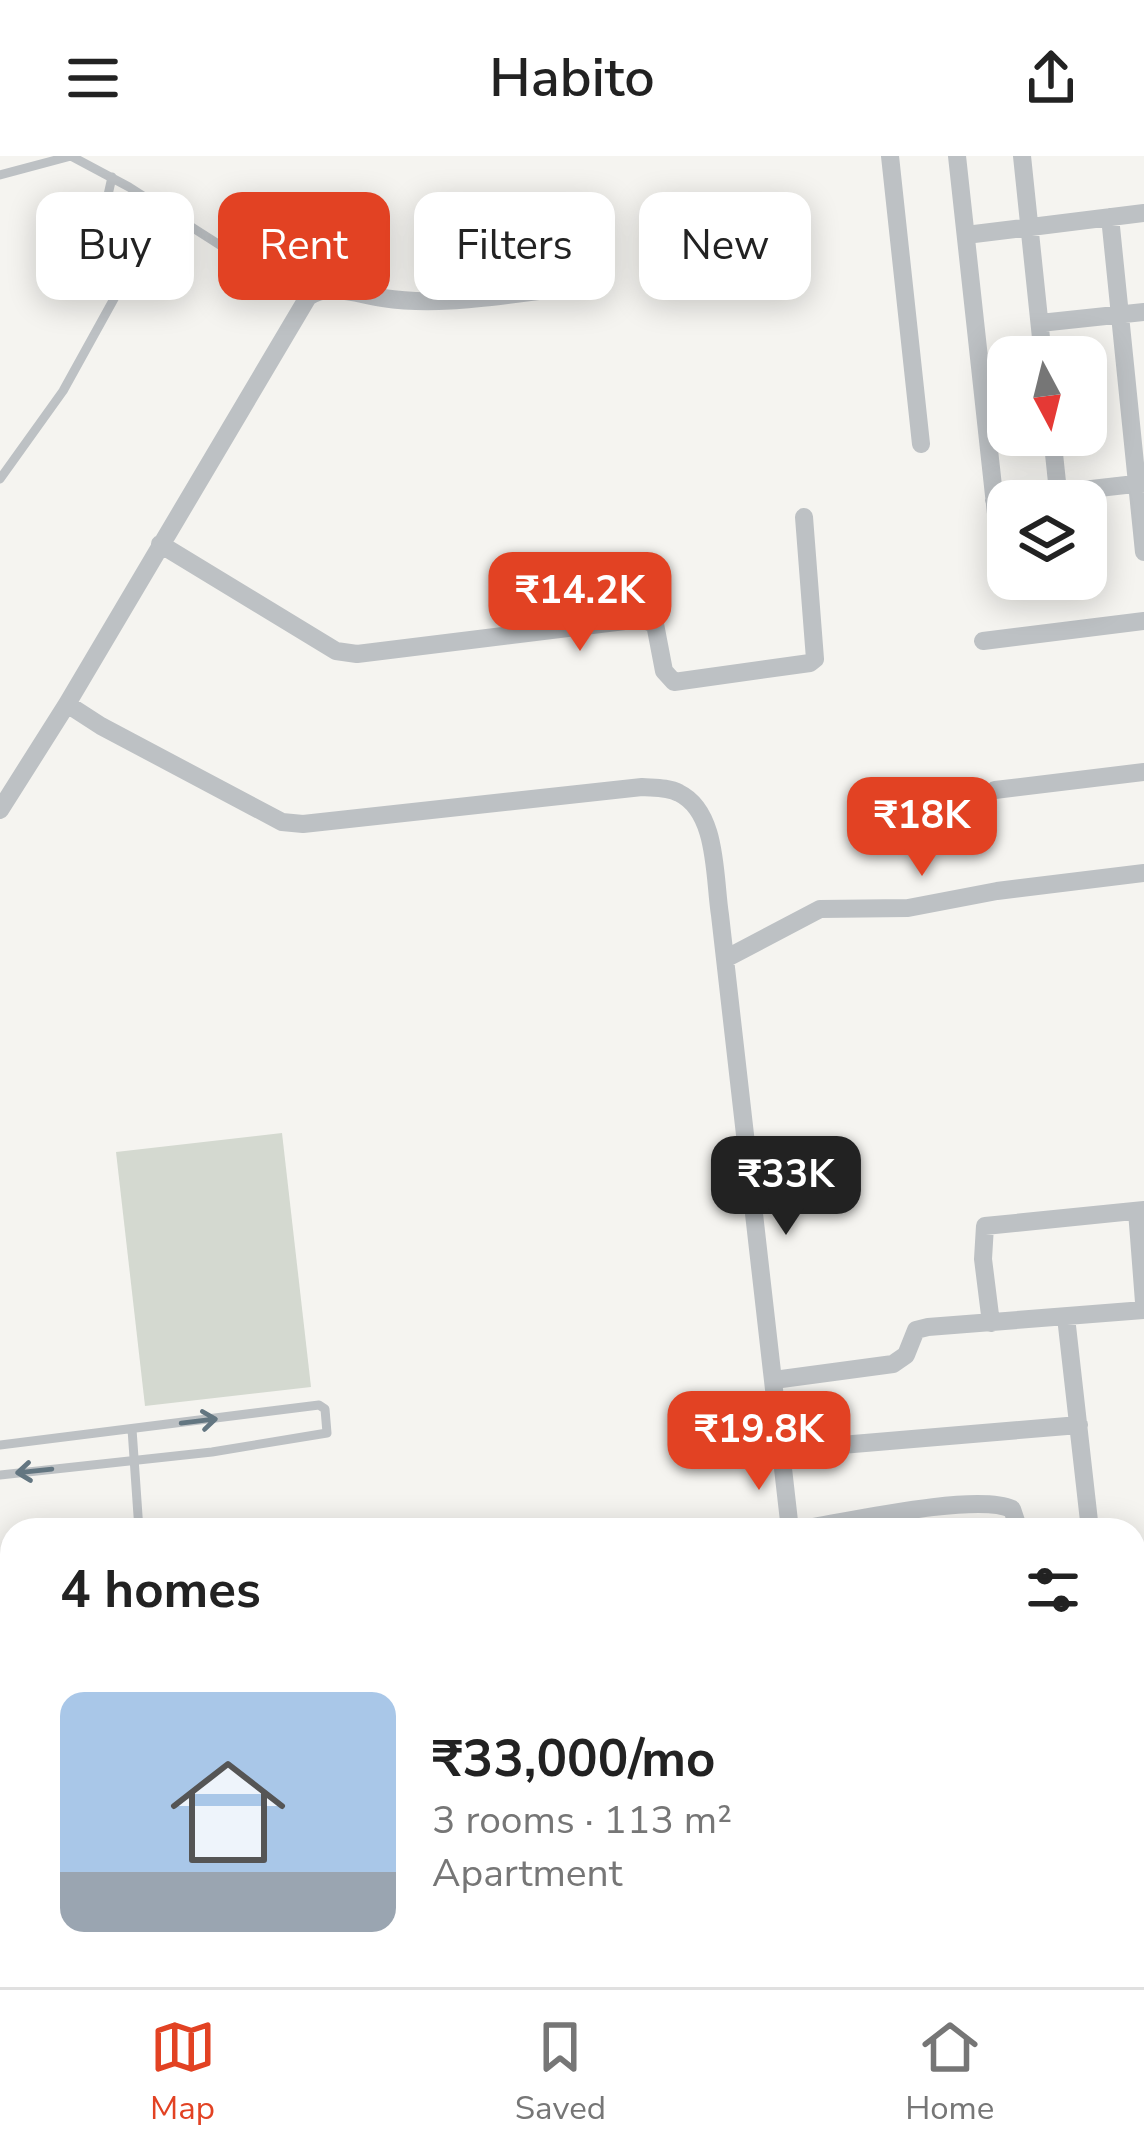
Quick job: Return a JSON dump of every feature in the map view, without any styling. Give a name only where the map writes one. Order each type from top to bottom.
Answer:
[{"type":"street","points":[[890,156],[920,444]]},
{"type":"street","points":[[957,156],[992,480]]},
{"type":"street","points":[[1022,156],[1041,336]]},
{"type":"street","points":[[966,235],[1144,213]]},
{"type":"street","points":[[1110,217],[1144,552]]},
{"type":"street","points":[[0,810],[68,704],[308,297],[317,290],[444,300]]},
{"type":"street","points":[[1040,323],[1144,312]]},
{"type":"street","points":[[1107,489],[1140,483]]},
{"type":"street","points":[[160,544],[336,651],[357,654],[641,619],[656,624],[664,671],[674,682],[814,659],[817,651],[803,518]]},
{"type":"street","points":[[983,641],[1144,621]]},
{"type":"street","points":[[68,704],[100,726],[282,822],[303,824],[642,787],[675,790],[694,802],[708,831],[791,1518]]},
{"type":"street","points":[[994,790],[1144,772]]},
{"type":"street","points":[[725,959],[820,909],[935,905],[997,891],[1144,873]]},
{"type":"street","points":[[775,1379],[893,1364],[906,1355],[916,1330],[1144,1306],[1141,1211],[985,1226],[983,1259],[991,1322]]},
{"type":"street","points":[[1066,1316],[1089,1518]]},
{"type":"street","points":[[782,1450],[1079,1425]]},
{"type":"street","points":[[871,1518],[1002,1504],[1012,1509],[1015,1518]]},
{"type":"street","points":[[936,1508],[937,1518]]},
{"type":"lane","points":[[0,176],[71,156],[134,192]]},
{"type":"lane","points":[[110,192],[112,177]]},
{"type":"lane","points":[[0,479],[63,391],[113,300]]},
{"type":"lane","points":[[0,1445],[319,1405],[325,1409],[327,1433],[317,1438],[0,1475]]},
{"type":"lane","points":[[132,1430],[138,1518]]},
{"type":"shaded area","points":[[282,1133],[311,1387],[145,1406],[116,1152]]}]
